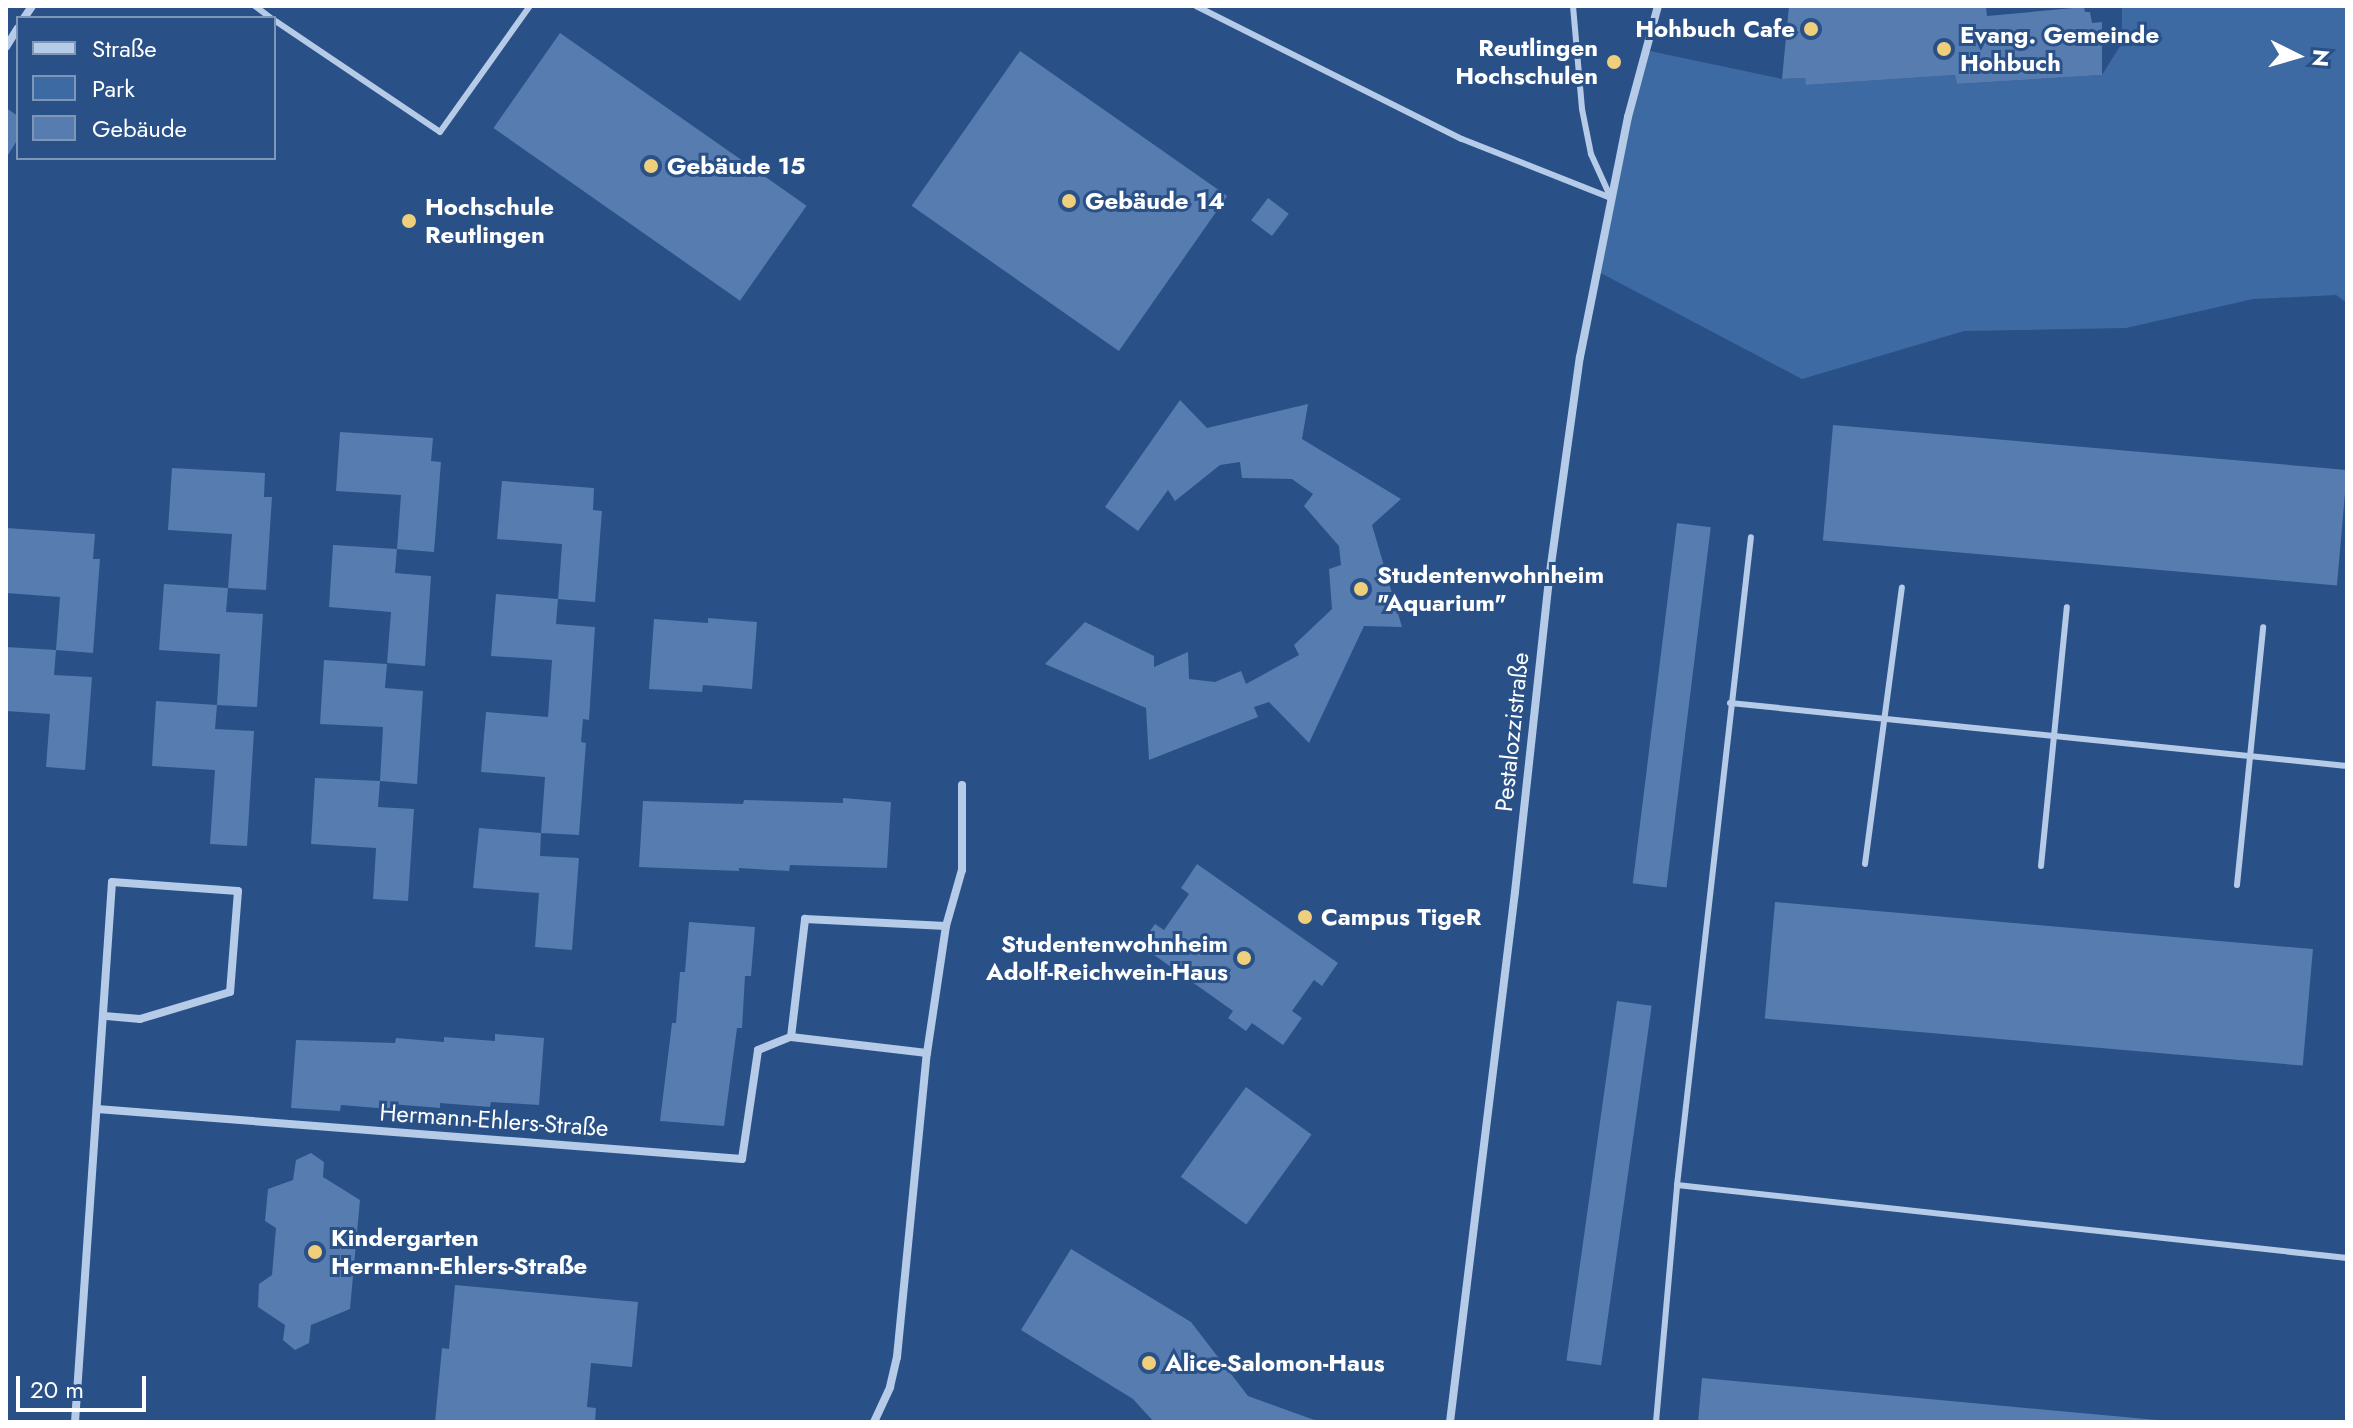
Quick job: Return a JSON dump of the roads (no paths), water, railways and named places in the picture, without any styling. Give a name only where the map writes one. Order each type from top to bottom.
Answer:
[{"type":"street","name":"Pestalozzistraße","points":[[1450,1422],[1513,908],[1550,572],[1580,357],[1611,198],[1658,6]]},
{"type":"street","points":[[874,1422],[890,1387],[897,1357],[927,1053],[946,926],[962,870],[962,785]]},
{"type":"street","points":[[75,1422],[112,882],[238,891],[230,992],[140,1019],[104,1016]]},
{"type":"street","points":[[927,1053],[791,1037],[805,919],[946,926]]},
{"type":"street","name":"Hermann-Ehlers-Straße","points":[[97,1109],[742,1159],[758,1050],[791,1037]]},
{"type":"lane","points":[[276,22],[440,132],[530,6]]},
{"type":"lane","points":[[1196,6],[1462,139],[1611,198]]},
{"type":"lane","points":[[1573,6],[1582,109],[1591,154],[1611,198]]},
{"type":"lane","points":[[1656,1422],[1677,1185],[1751,537]]},
{"type":"lane","points":[[1865,864],[1902,587]]},
{"type":"lane","points":[[2041,866],[2067,607]]},
{"type":"lane","points":[[2237,885],[2263,627]]},
{"type":"lane","points":[[1730,703],[2347,766]]},
{"type":"lane","points":[[1677,1185],[2347,1258]]},
{"type":"place","name":"Hohbuch Cafe","points":[[1811,29]]},
{"type":"place","name":"Evang. Gemeinde Hohbuch","points":[[1944,49]]},
{"type":"place","name":"Reutlingen Hochschulen","points":[[1614,62]]},
{"type":"place","name":"Gebäude 15","points":[[651,166]]},
{"type":"place","name":"Gebäude 14","points":[[1069,201]]},
{"type":"place","name":"Hochschule Reutlingen","points":[[409,221]]},
{"type":"place","name":"Studentenwohnheim \"Aquarium\"","points":[[1361,589]]},
{"type":"place","name":"Campus TigeR","points":[[1305,917]]},
{"type":"place","name":"Studentenwohnheim Adolf-Reichwein-Haus","points":[[1244,958]]},
{"type":"place","name":"Kindergarten Hermann-Ehlers-Straße","points":[[315,1252]]},
{"type":"place","name":"Alice-Salomon-Haus","points":[[1149,1363]]}]
